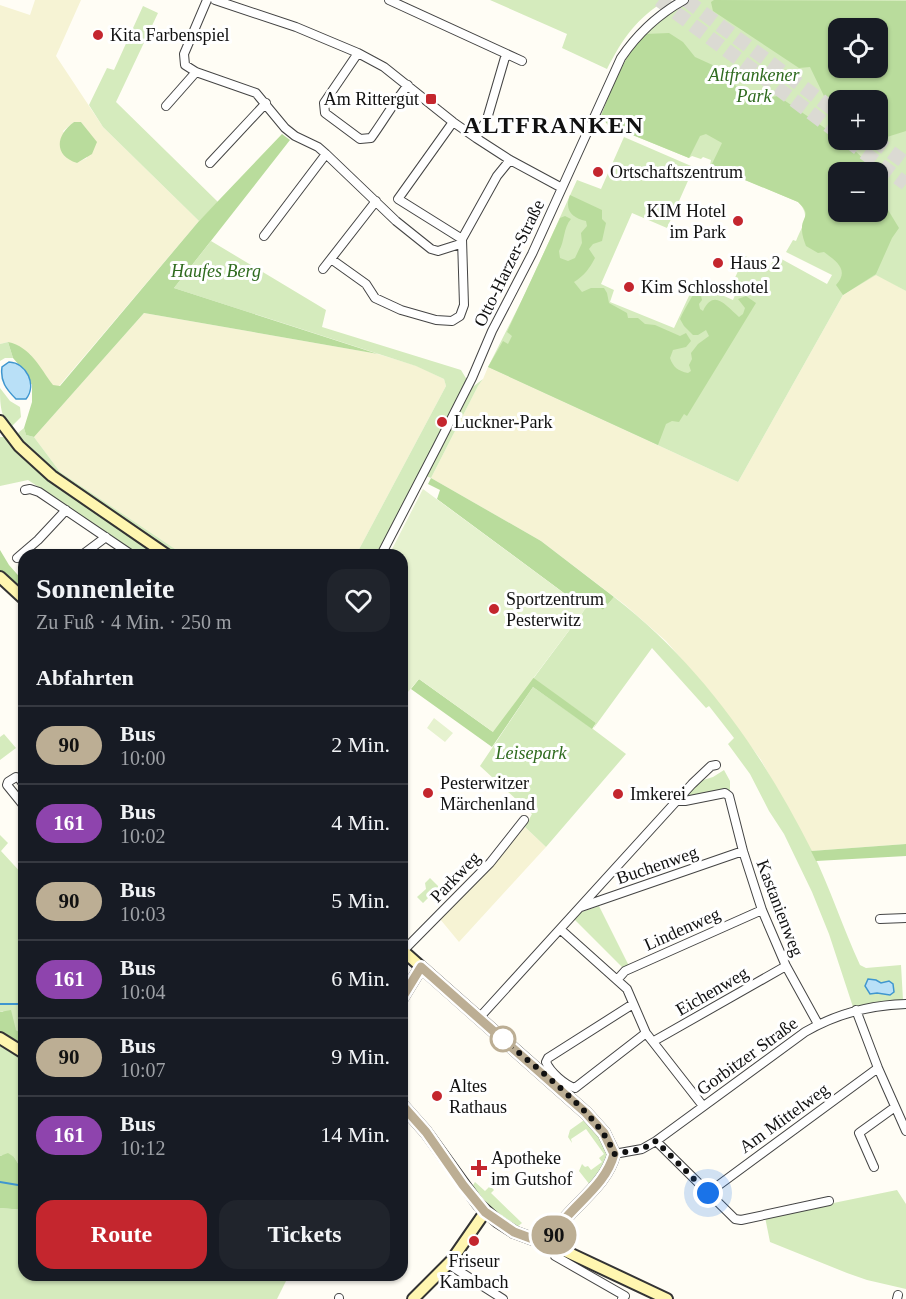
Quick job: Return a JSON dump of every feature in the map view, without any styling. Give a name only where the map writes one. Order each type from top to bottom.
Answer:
[{"type":"street","points":[[207,0],[184,54],[185,66],[256,93],[285,128],[295,136],[318,147],[414,237],[431,249],[438,251],[461,242]]},
{"type":"street","points":[[215,0],[296,27],[358,53],[384,67],[476,138],[510,160],[562,188]]},
{"type":"street","points":[[389,0],[522,61]]},
{"type":"street","name":"Otto-Harzer-Straße","points":[[384,549],[532,254],[621,58],[631,43],[655,18],[684,0]]},
{"type":"street","points":[[358,53],[324,103],[325,113],[360,139],[371,138],[389,114],[393,103],[408,85]]},
{"type":"street","points":[[476,138],[487,119],[506,54]]},
{"type":"street","points":[[166,106],[196,72]]},
{"type":"street","points":[[210,163],[266,103]]},
{"type":"street","points":[[453,122],[398,198],[461,242]]},
{"type":"street","points":[[264,236],[326,154]]},
{"type":"street","points":[[330,259],[366,284],[375,298],[401,310],[436,320],[452,321],[460,316],[464,305],[461,242],[497,176],[510,160]]},
{"type":"street","points":[[323,269],[376,201]]},
{"type":"street","points":[[0,421],[19,446],[52,476],[157,549]]},
{"type":"street","points":[[25,490],[39,492],[123,549]]},
{"type":"street","points":[[28,549],[66,510]]},
{"type":"street","points":[[90,549],[106,537]]},
{"type":"street","points":[[0,577],[18,594]]},
{"type":"street","points":[[479,1018],[676,801],[705,772],[716,765]]},
{"type":"street","points":[[18,778],[8,782],[7,785],[18,799]]},
{"type":"street","name":"Kastanienweg","points":[[676,801],[725,793],[729,796],[743,851],[762,910],[786,966],[818,1024]]},
{"type":"street","name":"Parkweg","points":[[408,944],[490,863],[524,820]]},
{"type":"street","name":"Buchenweg","points":[[580,908],[743,851]]},
{"type":"street","name":"Lindenweg","points":[[617,980],[625,970],[762,910]]},
{"type":"street","points":[[880,919],[906,918]]},
{"type":"street","points":[[560,928],[627,989],[646,1033],[703,1106]]},
{"type":"street","points":[[408,955],[586,1113],[604,1133],[614,1154],[605,1177],[556,1231],[552,1247],[555,1256],[625,1296],[622,1299]]},
{"type":"street","name":"Eichenweg","points":[[654,1041],[786,966]]},
{"type":"street","points":[[408,988],[421,967]]},
{"type":"street","points":[[633,1004],[548,1058],[547,1066],[575,1088],[646,1033]]},
{"type":"street","name":"Gorbitzer Straße","points":[[614,1154],[642,1149],[656,1141],[818,1024],[856,1011],[906,1004]]},
{"type":"street","points":[[856,1011],[906,1131]]},
{"type":"street","points":[[0,1038],[18,1049]]},
{"type":"street","name":"Am Mittelweg","points":[[708,1193],[878,1068]]},
{"type":"street","points":[[874,1167],[860,1133],[896,1107]]},
{"type":"street","points":[[408,1112],[424,1129],[485,1212],[514,1232],[667,1299]]},
{"type":"street","points":[[656,1141],[735,1220],[829,1201]]},
{"type":"street","points":[[413,1299],[448,1264],[485,1212]]},
{"type":"street","points":[[448,1264],[503,1299]]},
{"type":"shaded area","points":[[35,0],[81,0],[56,56],[103,127],[199,221],[59,386],[53,386],[30,354],[8,342],[0,344],[0,5],[30,15]],"holes":[[[74,122],[81,122],[88,131],[87,158],[76,163],[63,131]]]},
{"type":"shaded area","points":[[876,274],[906,291],[906,844],[811,851],[761,760],[711,693],[666,641],[625,605],[541,541],[431,478],[488,367],[738,482],[843,295]]},
{"type":"shaded area","points":[[144,313],[378,354],[417,366],[444,379],[446,386],[359,549],[175,549],[60,472],[34,437]]},
{"type":"shaded area","points":[[525,827],[546,847],[459,942],[440,919],[492,866]]},
{"type":"green space","points":[[490,0],[666,0],[646,14],[631,30],[607,69],[562,48],[567,34]]},
{"type":"green space","name":"Altfrankener Park","points":[[697,0],[906,0],[906,291],[876,275],[843,295],[738,482],[488,367],[526,292],[577,180],[601,189],[624,137],[698,169],[695,175],[691,174],[667,228],[632,213],[601,284],[614,290],[610,302],[674,328],[695,283],[733,300],[739,285],[733,282],[745,256],[770,266],[776,256],[827,284],[832,275],[786,252],[793,240],[796,241],[804,221],[804,212],[798,202],[710,165],[711,160],[692,156],[689,158],[608,125],[601,116],[617,78],[635,46],[660,21]]},
{"type":"green space","points":[[714,0],[906,1],[906,131],[888,137],[888,90],[828,90],[828,100],[810,67],[799,68],[713,11],[711,2]]},
{"type":"green space","points":[[143,6],[158,13],[116,102],[218,202],[199,221],[103,127],[89,105],[107,68],[114,70]]},
{"type":"green space","points":[[669,33],[683,42],[695,57],[717,67],[733,84],[759,99],[778,96],[828,130],[828,150],[854,150],[867,162],[828,162],[828,222],[888,222],[888,210],[899,228],[876,274],[843,295],[836,285],[842,275],[840,266],[824,252],[818,253],[806,246],[802,232],[805,210],[798,202],[711,166],[722,143],[706,134],[700,136],[689,158],[608,125],[601,116],[619,72],[645,34]]},
{"type":"green space","points":[[74,122],[81,122],[97,142],[92,154],[77,163],[64,155],[60,144],[64,133]]},
{"type":"green space","points":[[282,134],[290,140],[174,288],[378,354],[144,313],[34,437],[26,435],[24,428],[32,402],[32,385],[13,358],[8,342],[29,353],[53,385],[60,386],[199,221]]},
{"type":"green space","points":[[570,195],[602,210],[602,219],[606,223],[602,241],[593,244],[589,249],[595,258],[586,272],[574,282],[582,292],[591,288],[604,288],[609,303],[627,313],[628,318],[638,318],[645,324],[655,325],[680,336],[686,333],[691,341],[686,347],[673,350],[670,358],[679,370],[688,373],[691,371],[689,365],[692,359],[691,353],[709,336],[706,330],[693,335],[680,319],[696,287],[699,287],[702,300],[699,304],[703,311],[707,304],[716,300],[725,304],[739,317],[745,308],[738,299],[746,296],[756,303],[687,416],[684,414],[679,422],[672,421],[666,424],[658,445],[488,367],[503,341],[508,344],[512,336],[507,332],[560,218],[565,216],[571,219],[559,251],[560,258],[568,261],[575,258],[582,243],[581,233],[587,226],[586,221],[570,213],[568,200]]},
{"type":"green space","name":"Haufes Berg","points":[[211,241],[326,310],[322,327],[461,370],[467,380],[380,549],[359,549],[446,386],[444,379],[416,366],[174,288]]},
{"type":"green space","points":[[8,342],[13,358],[0,361],[0,344]]},
{"type":"green space","points":[[483,379],[431,478],[426,476],[470,389]]},
{"type":"green space","points":[[0,388],[10,401],[20,407],[21,417],[12,426],[3,415]]},
{"type":"green space","points":[[24,428],[26,435],[34,437],[60,472],[175,549],[166,549],[54,472],[18,437],[18,433]]},
{"type":"green space","points":[[0,437],[4,437],[58,486],[148,549],[131,549],[28,480],[0,486]]},
{"type":"green space","points":[[431,478],[541,541],[614,597],[603,610],[583,594],[576,602],[437,499],[440,490],[428,484]]},
{"type":"green space","name":"Sportzentrum Pesterwitz","points":[[423,489],[576,602],[583,594],[591,601],[493,732],[419,679],[408,692],[408,549],[392,549]]},
{"type":"green space","points":[[0,550],[18,575],[18,588],[0,571]]},
{"type":"green space","points":[[408,587],[596,723],[592,729],[533,687],[492,747],[411,689],[419,679],[493,732],[408,593]]},
{"type":"green space","points":[[614,597],[645,623],[702,681],[751,746],[793,815],[819,865],[860,965],[866,968],[901,965],[903,1000],[853,1007],[829,934],[812,892],[784,834],[750,774],[728,744],[734,738],[709,706],[706,708],[652,648],[593,729],[596,723],[533,679],[591,601],[603,610]]},
{"type":"green space","name":"Leisepark","points":[[533,687],[626,754],[546,847],[525,827],[532,814],[480,766]]},
{"type":"green space","points":[[434,718],[453,733],[445,742],[427,728]]},
{"type":"green space","points":[[4,734],[16,748],[0,760],[0,737]]},
{"type":"green space","points":[[724,770],[730,781],[730,793],[687,798],[687,795],[700,781]]},
{"type":"green space","points":[[0,835],[8,843],[1,851],[18,869],[18,1031],[3,1011],[0,1012]]},
{"type":"green space","points":[[906,844],[906,856],[816,861],[811,851]]},
{"type":"green space","points":[[430,878],[438,888],[423,903],[417,897],[426,889],[425,883]]},
{"type":"green space","points":[[599,906],[629,966],[624,969],[574,919],[579,913]]},
{"type":"green space","points":[[11,1010],[18,1031],[18,1046],[0,1035],[0,1012]]},
{"type":"green space","points":[[0,1042],[18,1053],[18,1163],[14,1157],[0,1156]]},
{"type":"green space","points":[[587,1118],[604,1140],[609,1153],[607,1166],[590,1185],[579,1171],[582,1164],[591,1170],[602,1162],[599,1158],[604,1154],[586,1129],[571,1139],[572,1143],[568,1137],[570,1130]]},
{"type":"green space","points":[[8,1153],[18,1163],[18,1210],[0,1208],[0,1156]]},
{"type":"green space","points":[[475,1182],[485,1191],[490,1186],[494,1190],[491,1193],[522,1223],[516,1228],[488,1208],[472,1187]]},
{"type":"green space","points":[[897,1190],[906,1204],[906,1289],[867,1280],[770,1242],[765,1217]]},
{"type":"green space","points":[[0,1208],[18,1210],[18,1281],[286,1281],[277,1299],[0,1299]]},
{"type":"water","points":[[9,362],[21,366],[28,376],[31,387],[26,399],[16,399],[4,384],[2,367]]},
{"type":"water","points":[[868,979],[881,983],[889,981],[893,984],[894,992],[890,995],[870,994],[865,986]]},
{"type":"waterway","points":[[0,1004],[18,1004]]},
{"type":"waterway","points":[[0,1182],[18,1185]]},
{"type":"tunnel","points":[[659,0],[828,126]]},
{"type":"tunnel","points":[[686,0],[828,106]]},
{"type":"tunnel","points":[[860,150],[906,184]]},
{"type":"tunnel","points":[[888,150],[906,163]]},
{"type":"bus line","name":"90","points":[[408,988],[421,967],[586,1113],[604,1133],[614,1154],[605,1177],[556,1231],[549,1245],[514,1232],[485,1212],[426,1132],[408,1112]]},
{"type":"place","name":"Kita Farbenspiel","points":[[98,35]]},
{"type":"place","name":"Am Rittergut","points":[[431,99]]},
{"type":"place","name":"Ortschaftszentrum","points":[[598,172]]},
{"type":"place","name":"KIM Hotel im Park","points":[[738,221]]},
{"type":"place","name":"Haus 2","points":[[718,263]]},
{"type":"place","name":"Kim Schlosshotel","points":[[629,287]]},
{"type":"place","name":"Luckner-Park","points":[[442,422]]},
{"type":"place","name":"Sportzentrum Pesterwitz","points":[[494,609]]},
{"type":"place","name":"Pesterwitzer Märchenland","points":[[428,793]]},
{"type":"place","name":"Imkerei","points":[[618,794]]},
{"type":"place","name":"Altes Rathaus","points":[[437,1096]]},
{"type":"place","name":"Apotheke im Gutshof","points":[[479,1168]]},
{"type":"place","name":"Friseur Kambach","points":[[474,1241]]},
{"type":"district","name":"ALTFRANKEN","points":[[554,125]]},
{"type":"route","points":[[503,1039],[586,1113],[604,1133],[614,1154],[642,1149],[656,1141],[708,1193]]}]
